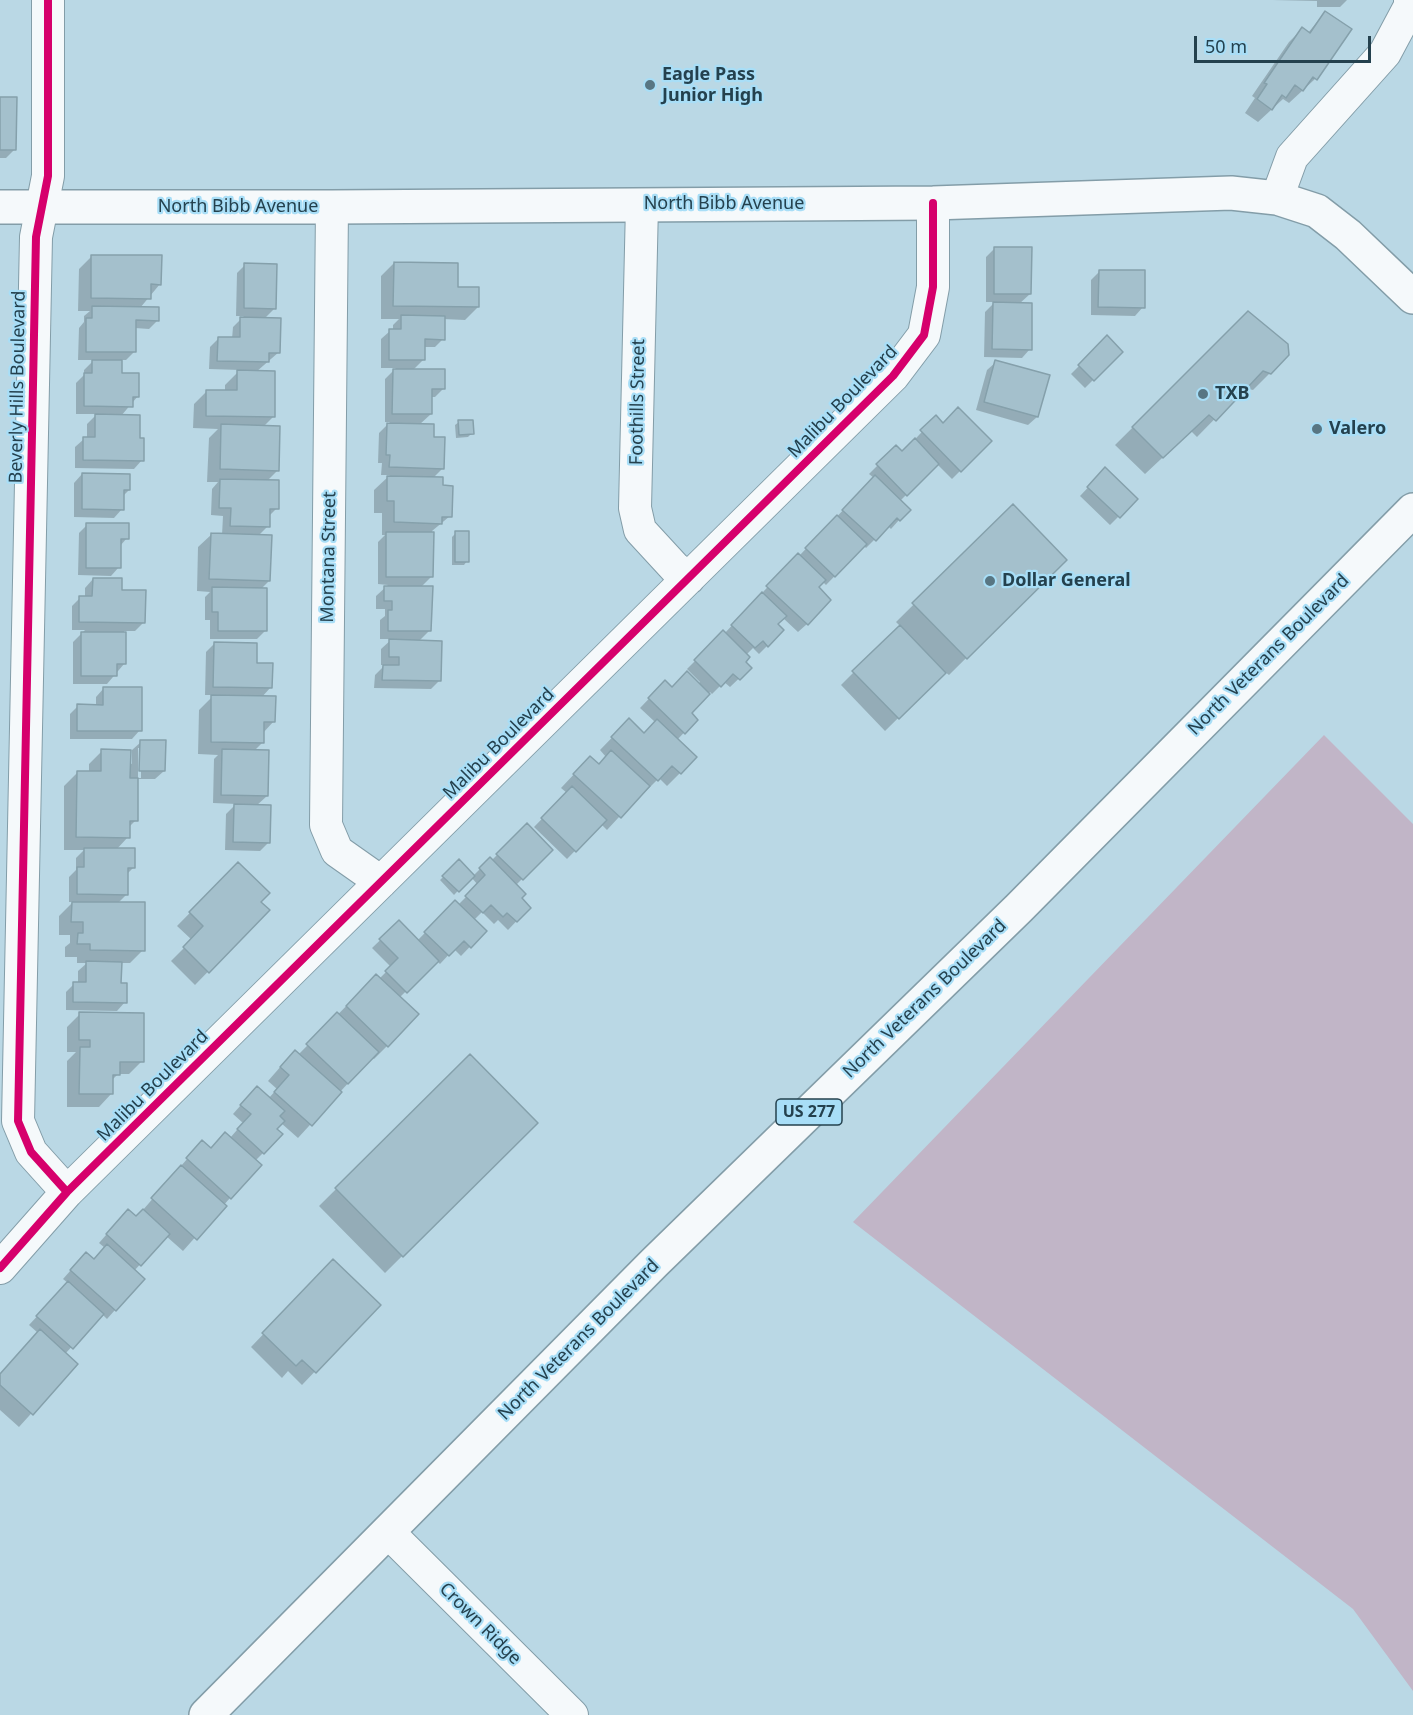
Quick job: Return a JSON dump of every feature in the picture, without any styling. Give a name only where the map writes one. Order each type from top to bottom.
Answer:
[{"type":"main road","name":"North Bibb Avenue","points":[[0,207],[933,203],[1231,194],[1277,198],[1317,212],[1348,235],[1413,297]]},
{"type":"main road","name":"North Veterans Boulevard","points":[[206,1715],[654,1263],[1019,908],[1413,510]]},
{"type":"street","name":"Beverly Hills Boulevard","points":[[48,0],[48,176],[36,237],[18,1121],[31,1152],[67,1192]]},
{"type":"street","points":[[1277,198],[1292,157],[1385,53],[1410,6],[1410,0]]},
{"type":"street","name":"Malibu Boulevard","points":[[0,1268],[67,1192],[893,376],[924,335],[933,288],[933,203]]},
{"type":"street","name":"Foothills Street","points":[[642,205],[635,508],[640,530],[675,568],[688,578]]},
{"type":"street","name":"Montana Street","points":[[332,207],[326,825],[337,851],[381,882]]},
{"type":"street","name":"Crown Ridge","points":[[388,1532],[572,1715]]},
{"type":"shaded area","points":[[1324,735],[1413,824],[1413,1691],[1353,1609],[853,1222]]},
{"type":"building","points":[[1325,11],[1352,29],[1317,80],[1313,77],[1303,91],[1295,85],[1286,98],[1282,95],[1272,110],[1257,99],[1267,84],[1264,83],[1302,27],[1310,33]]},
{"type":"building","points":[[0,97],[17,97],[16,150],[0,150]]},
{"type":"building","points":[[994,247],[1032,247],[1031,294],[994,294]]},
{"type":"building","points":[[91,255],[162,255],[161,285],[151,284],[151,299],[91,298]]},
{"type":"building","points":[[394,262],[458,263],[458,287],[479,287],[479,307],[393,306]]},
{"type":"building","points":[[244,263],[277,264],[276,309],[244,308]]},
{"type":"building","points":[[1099,270],[1145,270],[1145,308],[1098,307]]},
{"type":"building","points":[[993,302],[1032,303],[1032,350],[992,349]]},
{"type":"building","points":[[92,306],[159,307],[159,321],[136,320],[136,352],[86,352],[86,318],[92,318]]},
{"type":"building","name":"TXB","points":[[1248,311],[1288,344],[1289,355],[1271,374],[1263,371],[1216,421],[1209,415],[1163,458],[1132,427]]},
{"type":"building","points":[[401,315],[445,316],[445,340],[425,339],[425,360],[389,360],[389,329],[401,329]]},
{"type":"building","points":[[240,317],[281,318],[280,353],[269,353],[269,362],[217,361],[218,337],[240,337]]},
{"type":"building","points":[[1107,335],[1123,352],[1094,381],[1078,365]]},
{"type":"building","points":[[92,360],[122,360],[122,373],[139,373],[139,397],[133,397],[133,407],[84,406],[84,373],[92,373]]},
{"type":"building","points":[[995,360],[1050,375],[1038,417],[984,402]]},
{"type":"building","points":[[393,369],[445,369],[445,389],[432,389],[432,414],[392,414]]},
{"type":"building","points":[[237,370],[275,371],[275,417],[206,416],[206,390],[237,390]]},
{"type":"building","points":[[958,407],[992,441],[961,472],[920,430],[936,415],[943,423]]},
{"type":"building","points":[[95,414],[140,415],[140,438],[144,438],[144,461],[83,460],[83,437],[95,437]]},
{"type":"building","points":[[458,420],[473,420],[474,434],[459,435]]},
{"type":"building","points":[[387,423],[434,424],[434,437],[445,437],[444,469],[389,467],[390,455],[386,455]]},
{"type":"building","points":[[221,424],[280,426],[279,471],[220,469]]},
{"type":"building","points":[[915,438],[939,464],[907,496],[876,464],[896,445],[902,451]]},
{"type":"building","points":[[1105,467],[1138,499],[1120,518],[1087,487]]},
{"type":"building","points":[[82,473],[130,474],[130,490],[124,490],[124,510],[82,509]]},
{"type":"building","points":[[875,475],[911,510],[900,521],[897,518],[876,541],[842,510]]},
{"type":"building","points":[[387,476],[443,477],[443,485],[453,486],[452,517],[442,517],[442,524],[394,522],[394,501],[387,501]]},
{"type":"building","points":[[220,479],[279,480],[279,509],[270,509],[270,527],[230,526],[231,508],[219,508]]},
{"type":"building","name":"Dollar General","points":[[1013,504],[1067,560],[967,659],[912,603]]},
{"type":"building","points":[[837,515],[867,544],[835,577],[805,548]]},
{"type":"building","points":[[86,523],[129,523],[129,539],[121,539],[121,568],[86,568]]},
{"type":"building","points":[[455,531],[469,531],[469,562],[455,562]]},
{"type":"building","points":[[386,532],[434,532],[433,577],[386,577]]},
{"type":"building","points":[[211,533],[272,535],[270,581],[209,579]]},
{"type":"building","points":[[798,553],[826,580],[819,587],[831,600],[808,625],[766,586]]},
{"type":"building","points":[[93,578],[122,578],[122,590],[146,590],[145,623],[79,622],[79,596],[92,596]]},
{"type":"building","points":[[384,586],[433,586],[431,631],[388,631],[388,610],[392,610],[392,601],[384,601]]},
{"type":"building","points":[[212,587],[267,588],[267,631],[218,631],[218,612],[212,612]]},
{"type":"building","points":[[762,592],[787,616],[778,624],[784,630],[768,647],[763,641],[755,648],[731,625]]},
{"type":"building","points":[[900,625],[946,673],[899,719],[852,671]]},
{"type":"building","points":[[723,630],[750,657],[746,662],[752,668],[740,680],[733,674],[721,687],[694,660]]},
{"type":"building","points":[[81,632],[126,632],[126,664],[117,664],[117,676],[81,676]]},
{"type":"building","points":[[389,639],[442,641],[441,681],[382,680],[383,665],[399,665],[399,657],[389,657]]},
{"type":"building","points":[[214,642],[257,643],[257,663],[273,663],[272,688],[213,687]]},
{"type":"building","points":[[687,671],[710,694],[692,713],[698,720],[685,734],[648,698],[665,680],[672,687]]},
{"type":"building","points":[[103,687],[142,687],[142,731],[77,731],[77,704],[103,705]]},
{"type":"building","points":[[211,695],[276,696],[275,722],[264,722],[264,743],[211,742]]},
{"type":"building","points":[[629,718],[644,733],[657,719],[697,757],[681,774],[672,766],[658,781],[611,737]]},
{"type":"building","points":[[140,740],[166,740],[165,771],[139,771]]},
{"type":"building","points":[[101,749],[131,750],[130,778],[138,778],[138,821],[130,821],[130,838],[76,837],[77,771],[101,771]]},
{"type":"building","points":[[222,749],[269,750],[268,796],[221,795]]},
{"type":"building","points":[[611,750],[650,786],[621,818],[573,774],[590,756],[599,764]]},
{"type":"building","points":[[572,786],[607,820],[576,852],[541,818]]},
{"type":"building","points":[[234,804],[271,805],[270,843],[233,842]]},
{"type":"building","points":[[527,823],[553,850],[523,880],[496,854]]},
{"type":"building","points":[[84,848],[135,848],[135,868],[128,868],[128,895],[77,894],[77,867],[84,867]]},
{"type":"building","points":[[490,857],[526,894],[522,898],[531,908],[517,922],[507,913],[503,917],[491,905],[483,913],[465,896],[485,875],[479,868]]},
{"type":"building","points":[[459,859],[475,876],[459,892],[442,876]]},
{"type":"building","points":[[238,862],[270,893],[261,902],[270,910],[209,973],[183,947],[203,926],[189,912]]},
{"type":"building","points":[[455,900],[487,931],[471,948],[464,941],[449,956],[424,932]]},
{"type":"building","points":[[72,902],[145,902],[145,951],[90,950],[90,944],[77,944],[78,933],[83,933],[83,922],[71,922]]},
{"type":"building","points":[[399,920],[439,961],[407,993],[385,971],[398,958],[379,939]]},
{"type":"building","points":[[86,961],[122,962],[121,983],[127,983],[127,1003],[73,1002],[73,982],[86,982]]},
{"type":"building","points":[[376,974],[419,1014],[388,1047],[346,1006]]},
{"type":"building","points":[[79,1012],[144,1013],[144,1062],[120,1062],[120,1075],[113,1075],[113,1094],[79,1094],[80,1047],[90,1047],[90,1040],[79,1040]]},
{"type":"building","points":[[337,1012],[379,1052],[348,1084],[306,1044]]},
{"type":"building","points":[[295,1050],[342,1092],[312,1126],[274,1092],[289,1075],[280,1067]]},
{"type":"building","points":[[470,1054],[538,1123],[403,1257],[335,1188]]},
{"type":"building","points":[[257,1086],[285,1111],[280,1116],[285,1121],[277,1129],[283,1134],[264,1154],[237,1129],[251,1114],[240,1105]]},
{"type":"building","points":[[225,1132],[262,1165],[231,1199],[186,1158],[202,1140],[211,1148]]},
{"type":"building","points":[[181,1165],[227,1206],[197,1240],[151,1198]]},
{"type":"building","points":[[128,1209],[136,1216],[143,1209],[170,1234],[141,1266],[106,1234]]},
{"type":"building","points":[[107,1244],[145,1279],[116,1311],[70,1270],[86,1252],[94,1259]]},
{"type":"building","points":[[333,1259],[381,1305],[316,1373],[302,1360],[296,1366],[262,1333]]},
{"type":"building","points":[[68,1281],[104,1314],[73,1349],[36,1316]]},
{"type":"building","points":[[40,1329],[78,1364],[33,1415],[0,1385],[0,1374]]},
{"type":"cycle path","points":[[48,0],[48,176],[36,237],[18,1121],[31,1152],[67,1192]]},
{"type":"cycle path","points":[[0,1268],[67,1192],[893,376],[924,335],[933,287],[933,203]]},
{"type":"place","name":"Eagle Pass Junior High","points":[[650,85]]},
{"type":"place","name":"TXB","points":[[1203,394]]},
{"type":"place","name":"Valero","points":[[1317,429]]},
{"type":"place","name":"Dollar General","points":[[990,581]]}]
